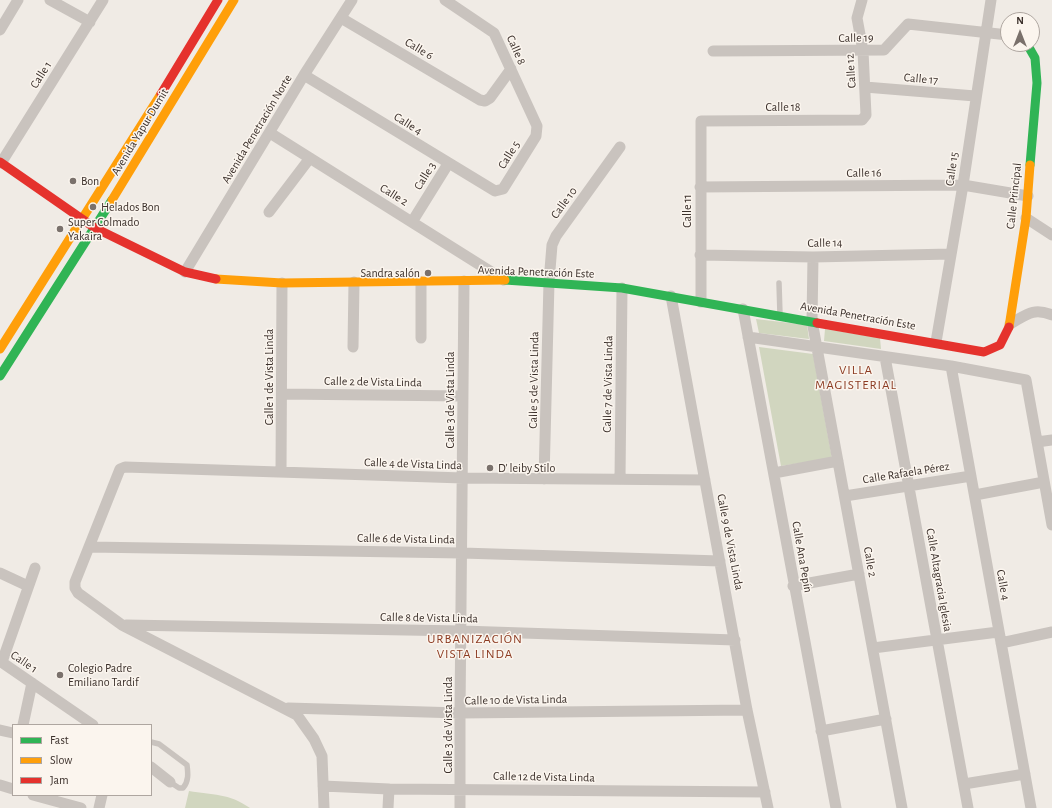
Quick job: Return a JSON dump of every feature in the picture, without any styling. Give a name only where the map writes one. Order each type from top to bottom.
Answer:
[{"type":"street","points":[[0,30],[18,0]]},
{"type":"street","points":[[50,0],[90,22]]},
{"type":"street","name":"Calle 1","points":[[0,163],[103,0]]},
{"type":"street","name":"Avenida Yapur Dumit","points":[[0,349],[82,220],[218,0]]},
{"type":"street","name":"Avenida Yapur Dumit","points":[[0,376],[96,228],[234,0]]},
{"type":"street","name":"Avenida Penetración Norte","points":[[185,272],[304,75],[352,0]]},
{"type":"street","name":"Calle 8","points":[[445,0],[494,33],[537,126],[537,132]]},
{"type":"street","name":"Calle 12","points":[[862,0],[857,18],[863,51],[865,118]]},
{"type":"street","name":"Calle 15","points":[[936,342],[963,185],[975,96],[987,33],[991,0]]},
{"type":"street","name":"Calle 6","points":[[341,18],[480,100],[490,98],[511,69]]},
{"type":"street","name":"Calle 19","points":[[713,51],[884,50],[908,24],[987,33]]},
{"type":"street","points":[[987,33],[1000,34]]},
{"type":"street","name":"Calle Principal","points":[[995,348],[1000,345],[1010,324],[1026,218],[1037,83],[1035,58],[1032,52]]},
{"type":"street","name":"Calle 4","points":[[304,75],[448,164],[495,190],[500,190]]},
{"type":"street","name":"Calle 17","points":[[865,87],[975,96]]},
{"type":"street","name":"Calle 18","points":[[701,121],[862,120],[865,118]]},
{"type":"street","name":"Calle 11","points":[[701,121],[701,302]]},
{"type":"street","name":"Calle 5","points":[[500,190],[503,189],[537,132]]},
{"type":"street","name":"Calle 2","points":[[270,133],[504,280]]},
{"type":"street","name":"Calle 10","points":[[549,282],[554,240],[620,147]]},
{"type":"street","points":[[269,212],[310,158]]},
{"type":"street","name":"Avenida Penetración Este","points":[[0,163],[82,220],[96,228],[185,272],[212,279],[282,283],[504,280],[622,288],[936,342],[984,352],[995,348]]},
{"type":"street","name":"Calle 3","points":[[412,222],[448,164]]},
{"type":"street","name":"Calle 16","points":[[700,187],[963,185],[1028,196]]},
{"type":"street","points":[[1026,218],[1052,235]]},
{"type":"street","name":"Calle 14","points":[[700,256],[813,257],[951,254]]},
{"type":"street","name":"Calle 2","points":[[813,257],[812,321],[902,808]]},
{"type":"street","name":"Calle 3 de Vista Linda","points":[[460,808],[464,281]]},
{"type":"street","points":[[353,347],[354,282]]},
{"type":"street","points":[[421,282],[421,338]]},
{"type":"street","name":"Calle 5 de Vista Linda","points":[[544,479],[549,282]]},
{"type":"street","name":"Calle 1 de Vista Linda","points":[[281,472],[282,283]]},
{"type":"street","name":"Calle 7 de Vista Linda","points":[[620,479],[622,288]]},
{"type":"street","name":"Calle 9 de Vista Linda","points":[[671,296],[747,710],[768,808]]},
{"type":"street","name":"Calle Ana Pepín","points":[[742,309],[836,808]]},
{"type":"street","points":[[1010,324],[1029,312],[1041,311],[1052,315]]},
{"type":"street","points":[[748,337],[951,366],[1026,380],[1044,482],[1050,503],[1052,525]]},
{"type":"street","name":"Calle Altagracia Iglesia","points":[[885,357],[968,808]]},
{"type":"street","name":"Calle 4","points":[[951,366],[1031,808]]},
{"type":"street","name":"Calle 2 de Vista Linda","points":[[282,394],[463,396]]},
{"type":"street","points":[[1037,442],[1052,440]]},
{"type":"street","points":[[774,473],[838,461]]},
{"type":"street","name":"Calle 4 de Vista Linda","points":[[90,547],[120,469],[125,468],[463,478],[705,480]]},
{"type":"street","name":"Calle Rafaela Pérez","points":[[845,496],[970,476]]},
{"type":"street","points":[[974,495],[1044,482]]},
{"type":"street","points":[[90,547],[75,582],[75,588],[78,593],[122,625],[297,715],[314,739],[322,756],[324,808]]},
{"type":"street","name":"Calle 6 de Vista Linda","points":[[90,547],[462,552],[720,561]]},
{"type":"street","points":[[1,661],[35,568]]},
{"type":"street","points":[[0,573],[28,586]]},
{"type":"street","points":[[793,586],[859,574]]},
{"type":"street","name":"Calle 8 de Vista Linda","points":[[122,625],[462,631],[735,640]]},
{"type":"street","points":[[873,648],[998,632]]},
{"type":"street","points":[[1001,643],[1052,632]]},
{"type":"street","name":"Calle 1","points":[[1,661],[88,723]]},
{"type":"street","points":[[23,724],[32,683]]},
{"type":"street","name":"Calle 10 de Vista Linda","points":[[284,708],[460,714],[747,710]]},
{"type":"street","points":[[821,731],[886,719]]},
{"type":"street","points":[[0,730],[12,733]]},
{"type":"street","points":[[152,768],[170,782]]},
{"type":"street","points":[[964,784],[1026,774]]},
{"type":"street","points":[[0,785],[12,790]]},
{"type":"street","name":"Calle 12 de Vista Linda","points":[[323,786],[389,789],[765,792]]},
{"type":"street","points":[[388,808],[389,789]]},
{"type":"street","points":[[37,796],[81,808]]},
{"type":"street","points":[[99,808],[102,796]]},
{"type":"lane","points":[[779,283],[780,315]]},
{"type":"lane","points":[[152,742],[159,744],[187,765],[188,773],[186,785],[183,788],[179,788],[170,782]]},
{"type":"green space","points":[[756,319],[807,325],[809,339],[759,333]]},
{"type":"green space","points":[[825,329],[880,338],[881,349],[824,341]]},
{"type":"green space","points":[[759,347],[813,354],[832,458],[781,466]]},
{"type":"green space","points":[[189,791],[228,797],[250,808],[185,808]]},
{"type":"traffic: fast","points":[[1030,165],[1037,83],[1035,58],[1032,52]]},
{"type":"traffic: fast","points":[[0,376],[112,200]]},
{"type":"traffic: fast","points":[[505,280],[622,288],[817,323]]},
{"type":"traffic: slow","points":[[112,200],[234,0]]},
{"type":"traffic: slow","points":[[0,349],[161,94]]},
{"type":"traffic: slow","points":[[1009,327],[1026,218],[1030,165]]},
{"type":"traffic: slow","points":[[216,279],[282,283],[505,280]]},
{"type":"traffic: jam","points":[[161,94],[218,0]]},
{"type":"traffic: jam","points":[[0,162],[95,228],[185,272],[216,279]]},
{"type":"traffic: jam","points":[[817,323],[984,352],[1000,345],[1009,327]]},
{"type":"place","name":"Bon","points":[[73,181]]},
{"type":"place","name":"Helados Bon","points":[[93,207]]},
{"type":"place","name":"Super Colmado Yakaira","points":[[60,229]]},
{"type":"place","name":"Sandra salón","points":[[428,273]]},
{"type":"place","name":"D’ leiby Stilo","points":[[490,468]]},
{"type":"place","name":"Colegio Padre Emiliano Tardif","points":[[60,675]]},
{"type":"district","name":"VILLA MAGISTERIAL","points":[[856,378]]},
{"type":"district","name":"URBANIZACIÓN VISTA LINDA","points":[[475,646]]}]
